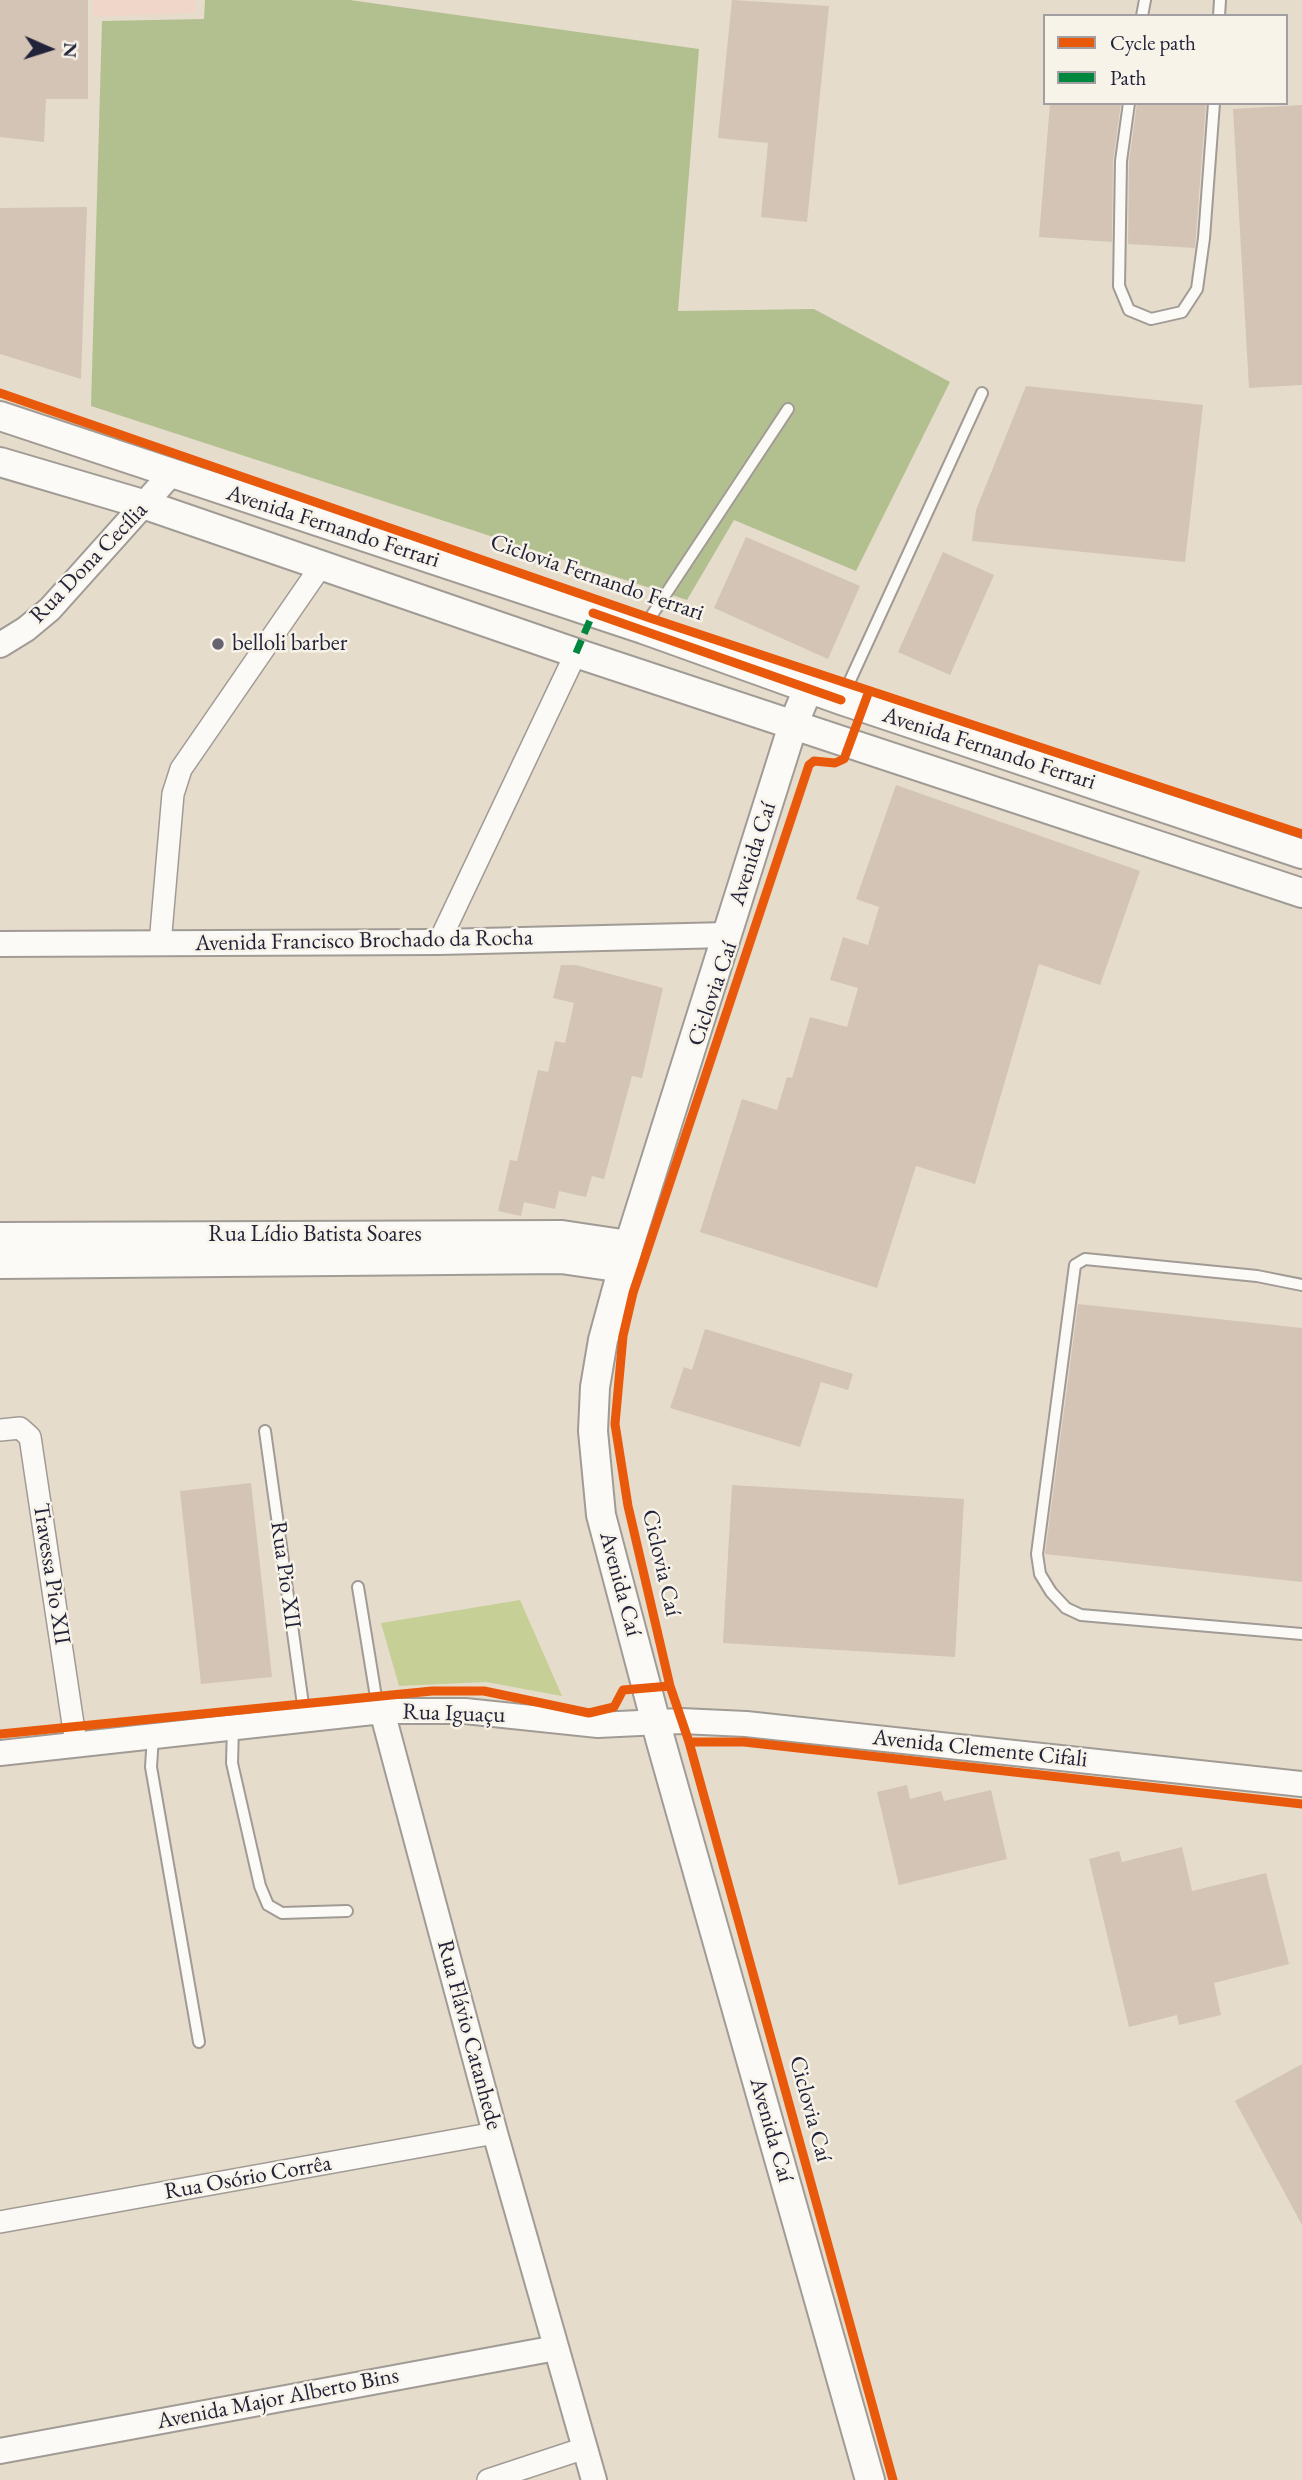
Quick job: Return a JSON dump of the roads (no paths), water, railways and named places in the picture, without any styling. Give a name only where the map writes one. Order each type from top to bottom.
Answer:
[{"type":"main road","name":"Avenida Fernando Ferrari","points":[[0,416],[643,629],[808,689],[1302,854]]},
{"type":"main road","name":"Avenida Fernando Ferrari","points":[[0,462],[146,505],[576,653],[1170,847],[1302,893]]},
{"type":"main road","name":"Avenida Caí","points":[[808,689],[793,725],[626,1257],[603,1340],[595,1387],[595,1478],[601,1515],[658,1723],[870,2480]]},
{"type":"main road","points":[[1170,847],[1178,812]]},
{"type":"main road","name":"Rua Lídio Batista Soares","points":[[0,1237],[114,1249],[462,1248],[562,1235],[626,1257]]},
{"type":"main road","name":"Rua Lídio Batista Soares","points":[[0,1264],[114,1249]]},
{"type":"street","name":"Rua Dona Cecília","points":[[0,645],[26,629],[50,608],[146,505],[171,474]]},
{"type":"street","points":[[160,944],[173,794],[181,769],[321,566]]},
{"type":"street","points":[[439,942],[576,653]]},
{"type":"street","name":"Avenida Francisco Brochado da Rocha","points":[[0,944],[439,942],[727,935]]},
{"type":"street","name":"Travessa Pio XII","points":[[0,1430],[20,1428],[30,1437],[76,1744]]},
{"type":"street","name":"Rua Iguaçu","points":[[0,1753],[382,1711],[465,1711],[598,1725],[658,1723]]},
{"type":"street","name":"Rua Flávio Catanhede","points":[[382,1711],[495,2133],[594,2480]]},
{"type":"street","name":"Avenida Clemente Cifali","points":[[658,1723],[746,1724],[1302,1784]]},
{"type":"street","name":"Rua Osório Corrêa","points":[[0,2222],[495,2133]]},
{"type":"street","name":"Avenida Major Alberto Bins","points":[[0,2451],[556,2348]]},
{"type":"street","points":[[488,2480],[585,2448]]},
{"type":"lane","points":[[1129,105],[1121,161],[1119,286],[1129,310],[1152,318],[1182,312],[1196,289],[1204,238],[1214,105]]},
{"type":"lane","points":[[841,700],[982,393]]},
{"type":"lane","points":[[643,629],[788,409]]},
{"type":"lane","points":[[1302,1285],[1257,1276],[1085,1259],[1074,1265],[1037,1554],[1040,1574],[1051,1592],[1066,1608],[1081,1615],[1302,1634]]},
{"type":"lane","name":"Rua Pio XII","points":[[265,1431],[305,1719]]},
{"type":"lane","name":"Rua Flávio Catanhede","points":[[358,1587],[376,1697],[382,1711]]},
{"type":"lane","points":[[233,1727],[232,1763],[260,1886],[268,1905],[282,1913],[348,1911]]},
{"type":"lane","points":[[152,1736],[150,1767],[199,2042]]},
{"type":"place","name":"belloli barber","points":[[218,644]]}]
